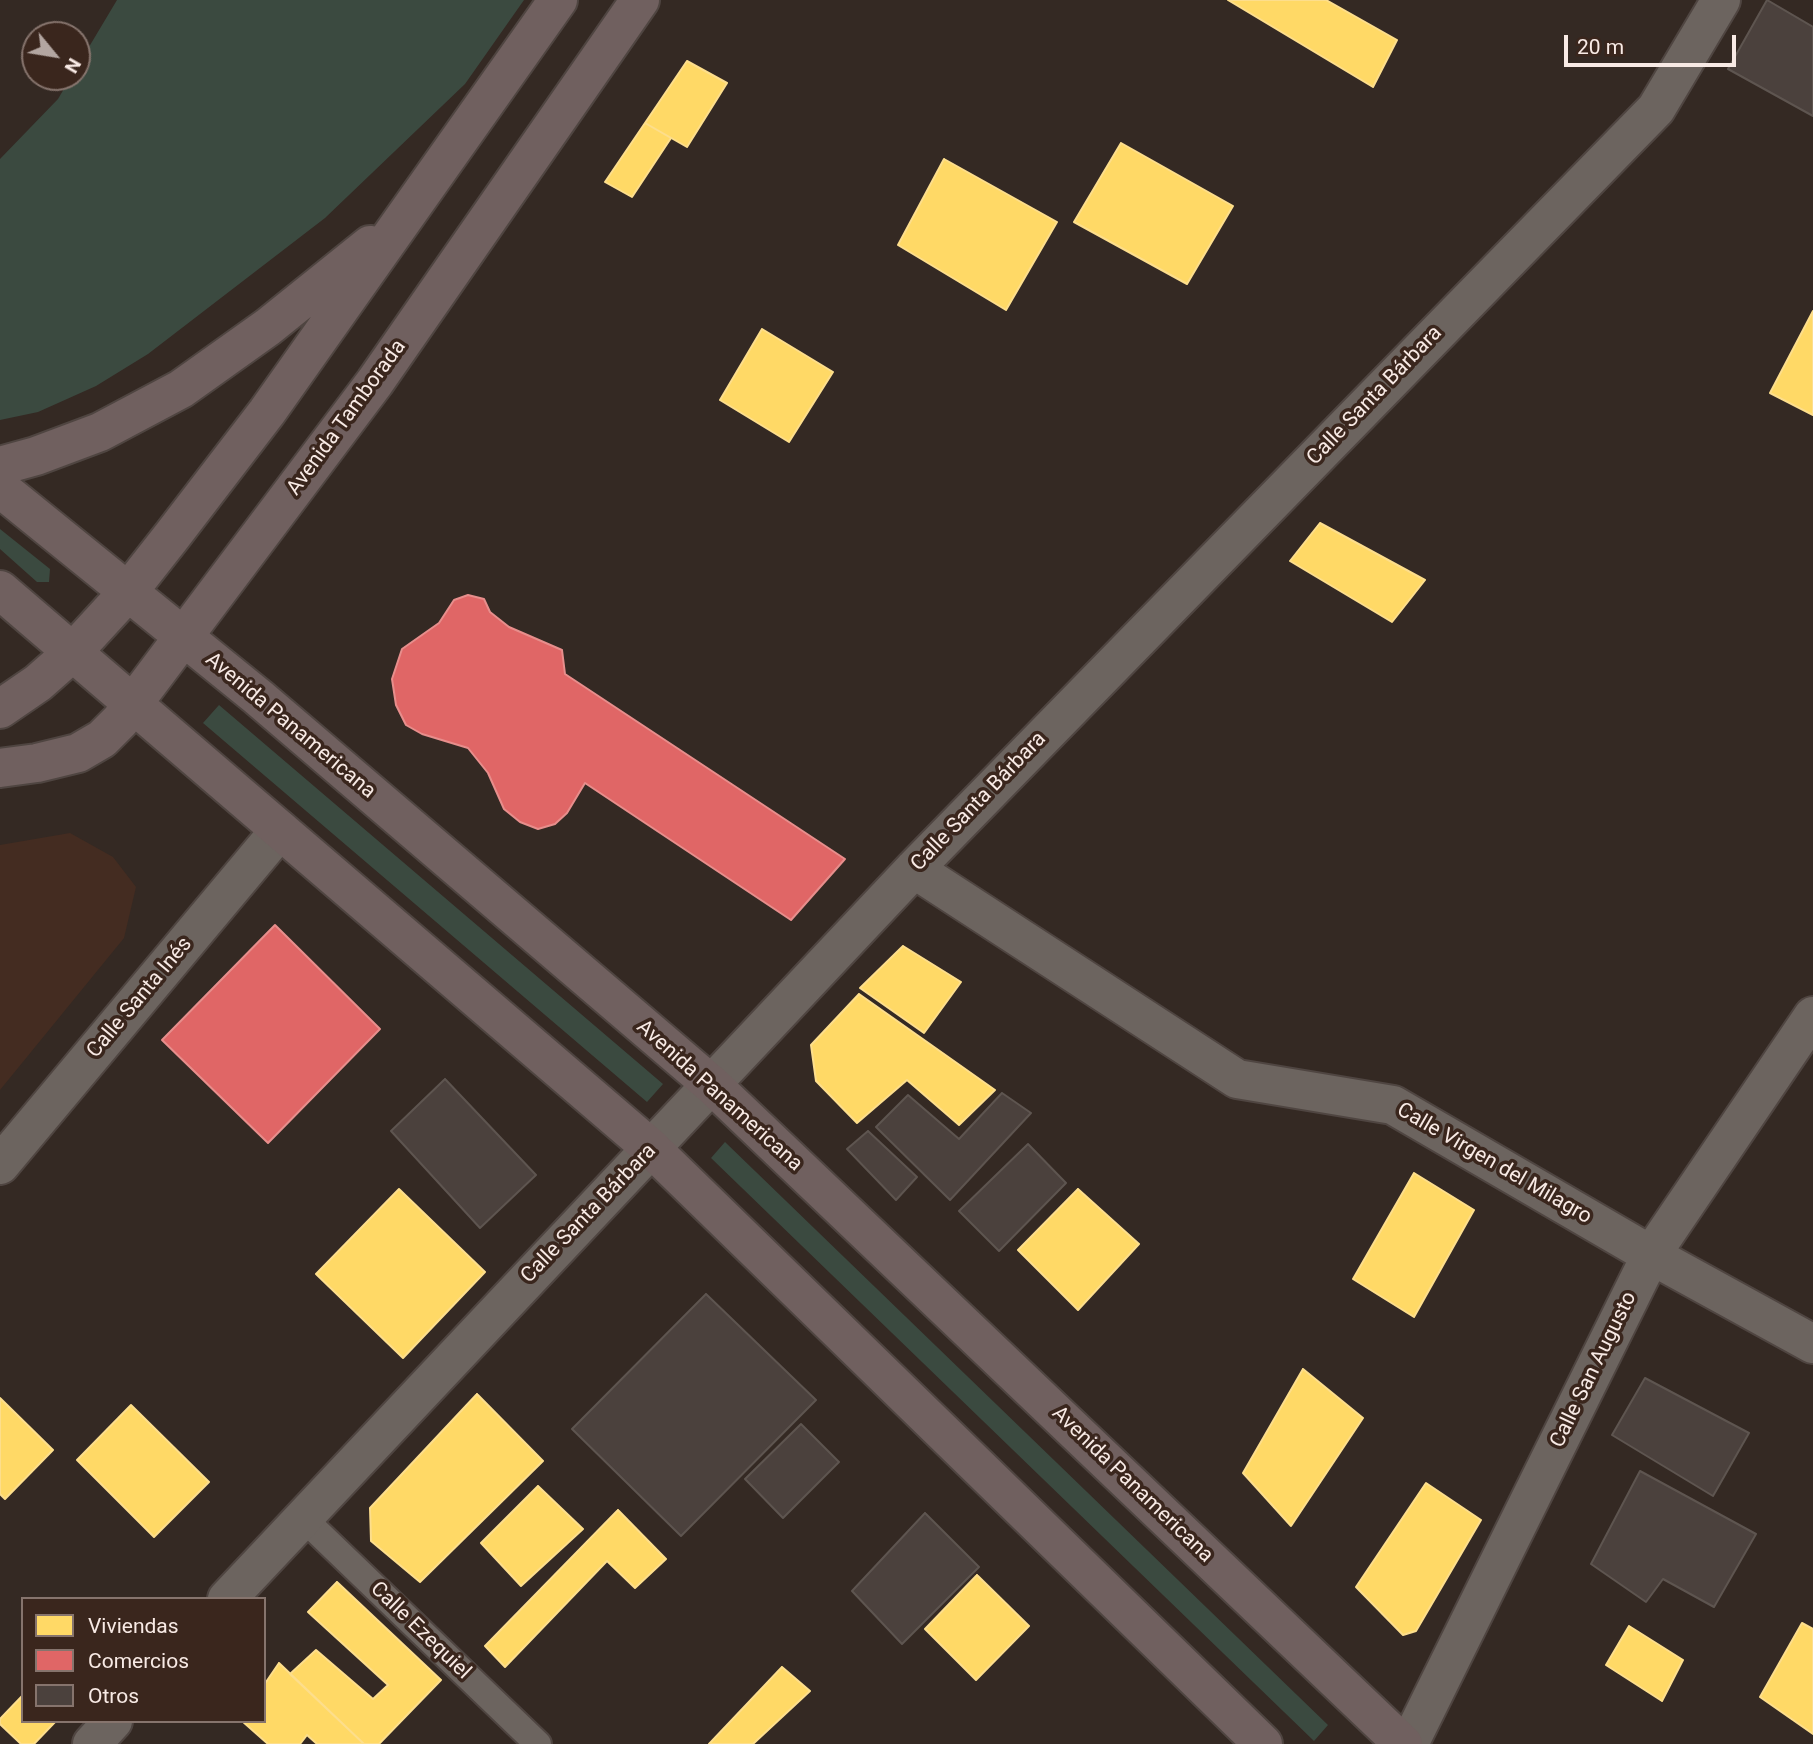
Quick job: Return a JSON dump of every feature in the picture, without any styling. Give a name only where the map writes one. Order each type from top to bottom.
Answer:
[{"type":"main road","points":[[0,709],[38,683],[72,653],[128,592],[267,412],[558,0]]},
{"type":"main road","name":"Avenida Tamborada","points":[[0,768],[78,753],[102,739],[134,703],[186,638],[375,382],[640,0]]},
{"type":"main road","points":[[0,466],[36,456],[100,432],[181,389],[268,327],[404,218]]},
{"type":"main road","name":"Avenida Panamericana","points":[[0,488],[186,638],[712,1085],[1403,1744]]},
{"type":"main road","points":[[0,590],[652,1149],[1263,1744]]},
{"type":"street","name":"Calle Santa Bárbara","points":[[229,1597],[914,869],[1656,109],[1721,0]]},
{"type":"street","name":"Calle Santa Inés","points":[[0,1165],[280,831]]},
{"type":"street","name":"Calle Virgen del Milagro","points":[[914,869],[1237,1079],[1393,1105],[1651,1255],[1813,1344]]},
{"type":"street","name":"Calle San Augusto","points":[[1409,1744],[1651,1255],[1813,1016]]},
{"type":"street","points":[[92,1744],[111,1723]]},
{"type":"lane","name":"Calle Ezequiel","points":[[302,1517],[538,1744]]},
{"type":"shaded area","points":[[70,833],[113,857],[136,887],[124,938],[0,1090],[0,845]]},
{"type":"green space","points":[[117,0],[524,0],[465,84],[325,218],[148,354],[96,386],[38,412],[0,420],[0,159],[63,91],[91,91],[91,44]]},
{"type":"green space","points":[[0,529],[50,569],[49,582],[37,582],[0,549]]},
{"type":"green space","points":[[219,705],[663,1084],[647,1102],[203,723]]},
{"type":"green space","points":[[725,1142],[1328,1725],[1314,1741],[711,1158]]},
{"type":"building: Viviendas","points":[[1228,0],[1326,0],[1397,40],[1373,87]]},
{"type":"building: Viviendas","points":[[687,61],[727,83],[687,147],[645,123]]},
{"type":"building: Viviendas","points":[[645,123],[671,138],[632,197],[605,182]]},
{"type":"building: Viviendas","points":[[1121,143],[1233,206],[1187,284],[1074,222]]},
{"type":"building: Viviendas","points":[[944,159],[1057,222],[1006,310],[898,245]]},
{"type":"building: Viviendas","points":[[1813,311],[1813,415],[1770,393]]},
{"type":"building: Viviendas","points":[[762,329],[833,372],[789,442],[720,400]]},
{"type":"building: Viviendas","points":[[1320,523],[1425,580],[1392,622],[1290,561]]},
{"type":"building: Viviendas","points":[[903,946],[961,982],[924,1033],[860,988]]},
{"type":"building: Viviendas","points":[[859,994],[995,1090],[959,1125],[907,1080],[857,1123],[816,1081],[811,1045]]},
{"type":"building: Viviendas","points":[[1414,1173],[1474,1210],[1414,1317],[1353,1279]]},
{"type":"building: Viviendas","points":[[399,1189],[485,1272],[403,1358],[316,1274]]},
{"type":"building: Viviendas","points":[[1078,1189],[1139,1244],[1078,1310],[1018,1250]]},
{"type":"building: Viviendas","points":[[1303,1369],[1363,1418],[1291,1526],[1243,1473]]},
{"type":"building: Viviendas","points":[[477,1394],[543,1461],[420,1582],[371,1541],[370,1508]]},
{"type":"building: Viviendas","points":[[0,1398],[53,1450],[5,1499],[0,1494]]},
{"type":"building: Viviendas","points":[[131,1405],[209,1482],[154,1537],[77,1460]]},
{"type":"building: Viviendas","points":[[1426,1483],[1481,1520],[1416,1631],[1403,1635],[1356,1587]]},
{"type":"building: Viviendas","points":[[538,1486],[583,1529],[521,1586],[481,1543]]},
{"type":"building: Viviendas","points":[[618,1510],[666,1559],[635,1588],[607,1561],[505,1667],[485,1646]]},
{"type":"building: Viviendas","points":[[977,1575],[1029,1626],[976,1680],[925,1629]]},
{"type":"building: Viviendas","points":[[337,1582],[441,1680],[379,1744],[364,1744],[290,1674],[316,1650],[373,1699],[388,1685],[308,1612]]},
{"type":"building: Viviendas","points":[[1802,1623],[1813,1629],[1813,1734],[1760,1697]]},
{"type":"building: Viviendas","points":[[1629,1626],[1683,1660],[1662,1701],[1606,1665]]},
{"type":"building: Viviendas","points":[[279,1663],[364,1744],[317,1744],[307,1735],[300,1744],[268,1744],[244,1723],[266,1723],[266,1682]]},
{"type":"building: Viviendas","points":[[782,1667],[810,1691],[753,1744],[709,1744]]},
{"type":"building: Viviendas","points":[[21,1697],[21,1723],[54,1723],[34,1744],[21,1744],[0,1724],[0,1719]]},
{"type":"building: Comercios","points":[[468,595],[484,599],[490,612],[509,627],[562,650],[565,674],[845,859],[791,920],[585,783],[567,813],[555,824],[538,829],[520,822],[504,809],[488,773],[468,748],[422,734],[406,725],[396,705],[392,679],[402,649],[439,623],[454,600]]},
{"type":"building: Comercios","points":[[275,925],[380,1029],[268,1143],[162,1040]]},
{"type":"building: Otros","points":[[1767,0],[1813,27],[1813,116],[1728,69]]},
{"type":"building: Otros","points":[[445,1079],[536,1175],[480,1228],[391,1131]]},
{"type":"building: Otros","points":[[1002,1093],[1031,1113],[950,1200],[876,1127],[908,1095],[959,1139]]},
{"type":"building: Otros","points":[[868,1131],[917,1177],[896,1200],[847,1149]]},
{"type":"building: Otros","points":[[1028,1144],[1066,1183],[999,1251],[959,1211]]},
{"type":"building: Otros","points":[[706,1294],[816,1400],[681,1536],[572,1429]]},
{"type":"building: Otros","points":[[1645,1378],[1749,1433],[1713,1496],[1612,1435]]},
{"type":"building: Otros","points":[[801,1424],[839,1462],[783,1518],[745,1479]]},
{"type":"building: Otros","points":[[1640,1471],[1756,1534],[1714,1607],[1663,1579],[1646,1602],[1591,1564]]},
{"type":"building: Otros","points":[[925,1513],[979,1567],[902,1644],[852,1591]]}]
